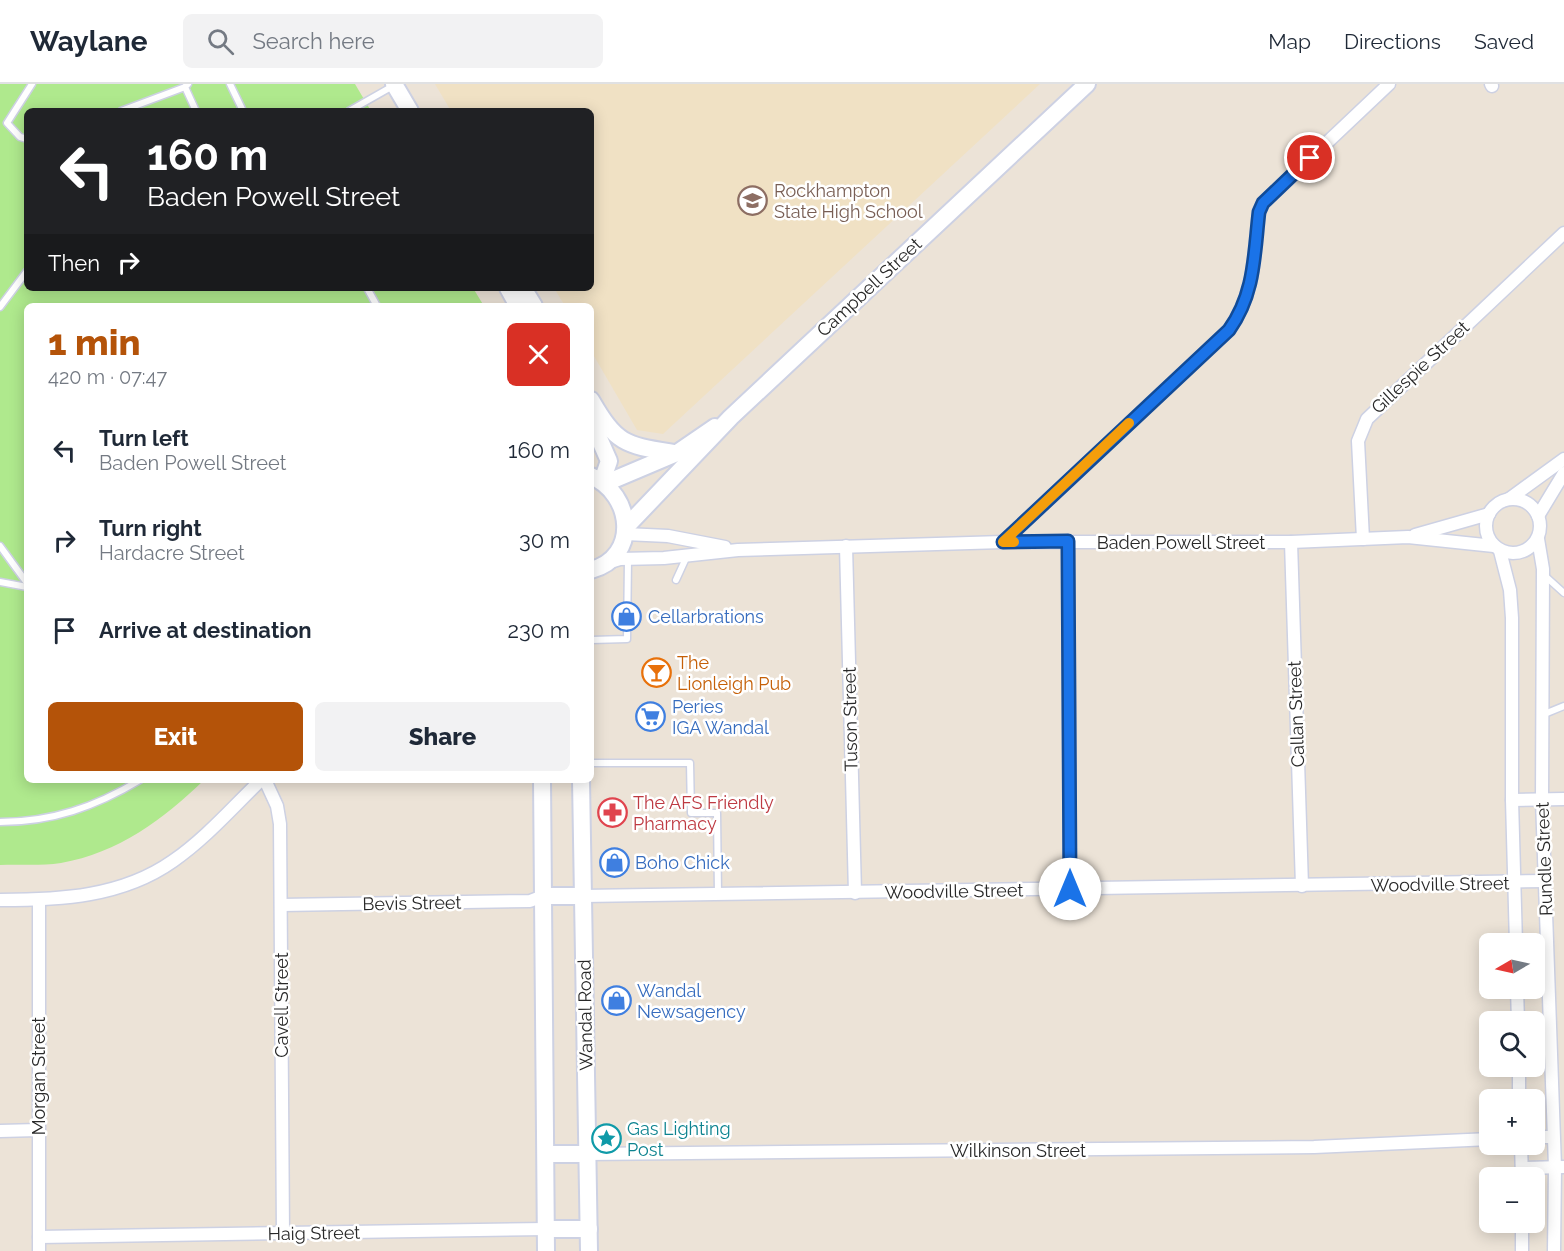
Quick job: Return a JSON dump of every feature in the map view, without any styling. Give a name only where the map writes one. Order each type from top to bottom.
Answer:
[{"type":"street","name":"Campbell Street","points":[[595,569],[620,546],[625,530],[731,417],[1087,84]]},
{"type":"street","points":[[1003,542],[1229,330],[1241,313],[1253,277],[1259,212],[1263,203],[1389,84]]},
{"type":"street","points":[[394,85],[408,108]]},
{"type":"street","name":"Gillespie Street","points":[[1363,539],[1358,441],[1367,418],[1564,233]]},
{"type":"street","points":[[594,405],[607,428],[621,441],[677,453]]},
{"type":"street","name":"Campbell Street","points":[[599,480],[677,453],[731,417]]},
{"type":"street","points":[[594,427],[609,461],[599,480],[617,495],[624,510],[625,530]]},
{"type":"street","points":[[1509,499],[1527,502],[1541,523],[1538,539],[1528,550],[1521,553],[1507,554],[1497,549],[1487,535],[1486,525],[1489,514],[1500,502],[1509,499],[1564,459]]},
{"type":"street","points":[[1538,516],[1564,473]]},
{"type":"street","name":"Baden Powell Street","points":[[1408,537],[1489,514]]},
{"type":"street","name":"Baden Powell Street","points":[[625,530],[738,550]]},
{"type":"street","name":"Baden Powell Street","points":[[595,569],[628,559],[687,556],[738,550],[1003,542],[1291,542],[1408,537],[1497,549]]},
{"type":"street","name":"Rundle Street","points":[[1538,539],[1543,575],[1542,800],[1553,1137],[1559,1167],[1554,1251]]},
{"type":"street","points":[[1068,541],[1070,889]]},
{"type":"street","name":"Callan Street","points":[[1291,542],[1302,885]]},
{"type":"street","name":"Tuson Street","points":[[846,546],[855,893]]},
{"type":"street","name":"Rundle Street","points":[[1497,549],[1510,590],[1512,618],[1512,800],[1516,933]]},
{"type":"street","points":[[0,900],[39,900],[87,895],[132,883],[153,873],[186,850],[260,783]]},
{"type":"street","name":"Cavell Street","points":[[265,783],[277,806],[280,824],[283,1234]]},
{"type":"street","points":[[542,783],[546,1251]]},
{"type":"street","name":"Wandal Road","points":[[581,783],[589,1251]]},
{"type":"street","points":[[1512,800],[1564,799]]},
{"type":"street","name":"Woodville Street","points":[[543,896],[718,896],[1545,881]]},
{"type":"street","name":"Bevis Street","points":[[280,905],[530,902],[543,896]]},
{"type":"street","name":"Morgan Street","points":[[39,900],[39,1251]]},
{"type":"street","points":[[0,1131],[38,1130]]},
{"type":"street","points":[[1545,1137],[1553,1137]]},
{"type":"street","name":"Wilkinson Street","points":[[546,1154],[1314,1148],[1479,1139]]},
{"type":"street","name":"Haig Street","points":[[39,1238],[589,1229]]},
{"type":"street","points":[[1522,1233],[1522,1251]]},
{"type":"lane","points":[[7,123],[32,84]]},
{"type":"lane","points":[[230,84],[242,108]]},
{"type":"lane","points":[[128,108],[186,85],[195,108]]},
{"type":"lane","points":[[354,108],[394,85]]},
{"type":"lane","points":[[0,119],[24,139]]},
{"type":"lane","points":[[0,307],[24,275]]},
{"type":"lane","points":[[0,546],[24,581]]},
{"type":"lane","points":[[676,580],[687,556]]},
{"type":"lane","points":[[594,640],[627,639],[628,559]]},
{"type":"lane","points":[[1543,575],[1564,593]]},
{"type":"lane","points":[[0,582],[24,585]]},
{"type":"lane","points":[[1542,715],[1564,706]]},
{"type":"lane","points":[[594,763],[690,763],[691,813],[717,813],[718,896]]},
{"type":"lane","points":[[0,822],[60,816],[106,800],[135,783]]},
{"type":"shaded area","name":"Rockhampton State High School","points":[[435,84],[1040,84],[663,434],[637,430],[594,356],[594,303],[563,303],[556,291],[594,291],[594,108],[449,108]]},
{"type":"green space","points":[[0,84],[355,84],[369,108],[24,108],[24,291],[475,291],[482,303],[24,303],[24,783],[201,783],[156,821],[121,843],[102,851],[61,863],[0,865]]},
{"type":"slow traffic","points":[[1014,542],[1003,542],[1129,423]]},
{"type":"place","name":"Rockhampton State High School","points":[[753,200]]},
{"type":"place","name":"Cellarbrations","points":[[627,616]]},
{"type":"place","name":"The Lionleigh Pub","points":[[656,672]]},
{"type":"place","name":"Peries IGA Wandal","points":[[651,716]]},
{"type":"place","name":"The AFS Friendly Pharmacy","points":[[612,812]]},
{"type":"place","name":"Boho Chick","points":[[614,862]]},
{"type":"place","name":"Wandal Newsagency","points":[[616,1000]]},
{"type":"place","name":"Gas Lighting Post","points":[[606,1138]]},
{"type":"route","points":[[1070,889],[1068,541],[1003,542],[1229,330],[1241,313],[1253,277],[1259,212],[1263,203],[1310,158]]}]
